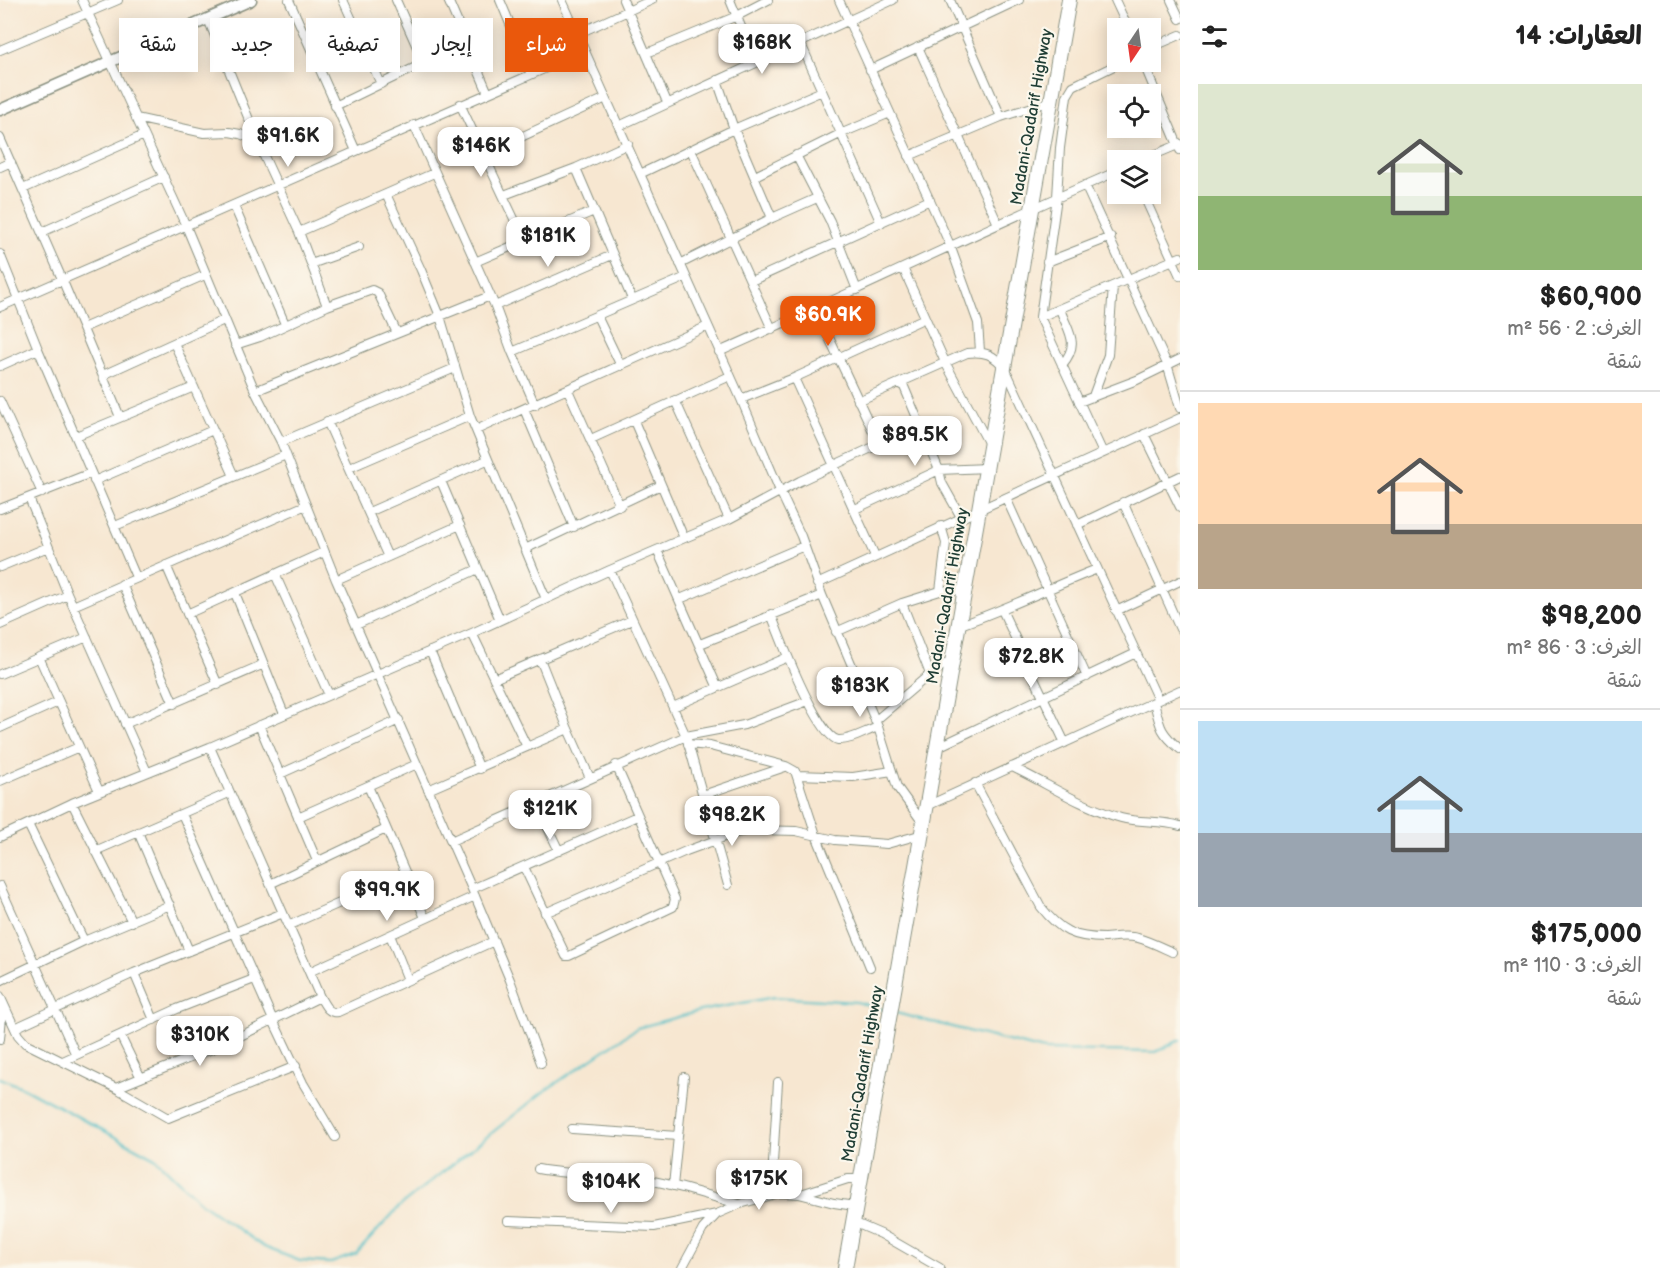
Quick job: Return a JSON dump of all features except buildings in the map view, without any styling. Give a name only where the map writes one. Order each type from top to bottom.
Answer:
[{"type":"highway","name":"Madani-Qadarif Highway","points":[[845,1268],[1070,0]]},
{"type":"street","points":[[82,0],[186,226],[255,392],[281,442],[324,552],[474,893],[541,1063]]},
{"type":"street","points":[[0,50],[118,0]]},
{"type":"street","points":[[0,110],[208,19],[230,4],[251,0]]},
{"type":"street","points":[[289,0],[356,151]]},
{"type":"street","points":[[343,0],[381,84]]},
{"type":"street","points":[[396,0],[412,36]]},
{"type":"street","points":[[448,0],[456,18]]},
{"type":"street","points":[[500,0],[531,74]]},
{"type":"street","points":[[562,0],[570,18]]},
{"type":"street","points":[[623,0],[667,102]]},
{"type":"street","points":[[588,29],[651,0]]},
{"type":"street","points":[[730,0],[756,63]]},
{"type":"street","points":[[647,53],[737,16],[768,0]]},
{"type":"street","points":[[839,0],[950,246],[978,323],[980,351]]},
{"type":"street","points":[[619,126],[893,0]]},
{"type":"street","points":[[950,0],[1001,117]]},
{"type":"street","points":[[870,70],[1019,0]]},
{"type":"street","points":[[1115,0],[1123,18]]},
{"type":"street","points":[[1171,0],[1180,19]]},
{"type":"street","points":[[208,19],[327,306]]},
{"type":"street","points":[[1161,43],[1180,35]]},
{"type":"street","points":[[801,44],[881,223]]},
{"type":"street","points":[[918,47],[998,224]]},
{"type":"street","points":[[545,913],[716,838],[751,830],[796,831],[856,843],[887,844],[924,829],[897,788],[877,724],[836,632],[804,546],[741,399],[588,58]]},
{"type":"street","points":[[335,106],[412,69]]},
{"type":"street","points":[[1102,453],[1040,317],[1057,197],[1060,148],[1067,96],[1072,86],[1107,69]]},
{"type":"street","points":[[479,72],[488,93]]},
{"type":"street","points":[[0,307],[536,72]]},
{"type":"street","points":[[1147,72],[1179,146],[1161,153]]},
{"type":"street","points":[[717,80],[734,129],[772,218]]},
{"type":"street","points":[[640,174],[734,129],[822,91]]},
{"type":"street","points":[[484,154],[606,98]]},
{"type":"street","points":[[909,156],[1001,117],[1051,100]]},
{"type":"street","points":[[460,105],[524,240]]},
{"type":"street","points":[[754,176],[840,134],[890,113]]},
{"type":"street","points":[[136,118],[204,133],[240,134],[257,141],[260,145]]},
{"type":"street","points":[[414,125],[495,306],[535,405]]},
{"type":"street","points":[[23,189],[144,135]]},
{"type":"street","points":[[0,138],[120,417]]},
{"type":"street","points":[[504,195],[576,168],[628,144]]},
{"type":"street","points":[[691,150],[772,329]]},
{"type":"street","points":[[796,155],[838,241],[857,290]]},
{"type":"street","points":[[0,167],[11,162]]},
{"type":"street","points":[[576,168],[632,299]]},
{"type":"street","points":[[298,232],[434,173]]},
{"type":"street","points":[[719,352],[816,310],[903,267],[1107,176]]},
{"type":"street","points":[[42,232],[164,177]]},
{"type":"street","points":[[1085,185],[1167,364],[1180,408]]},
{"type":"street","points":[[386,194],[440,316],[470,416],[546,598]]},
{"type":"street","points":[[680,264],[817,198]]},
{"type":"street","points":[[751,281],[930,201]]},
{"type":"street","points":[[1148,204],[1176,258],[1180,276]]},
{"type":"street","points":[[234,206],[285,324]]},
{"type":"street","points":[[475,262],[594,211]]},
{"type":"street","points":[[1047,262],[1110,237]]},
{"type":"street","points":[[311,264],[359,247]]},
{"type":"street","points":[[0,254],[136,578]]},
{"type":"street","points":[[495,306],[612,255]]},
{"type":"street","points":[[1040,317],[1176,258]]},
{"type":"street","points":[[903,267],[945,362],[990,447]]},
{"type":"street","points":[[83,328],[205,275]]},
{"type":"street","points":[[512,352],[686,277]]},
{"type":"street","points":[[1093,396],[1108,355],[1113,286]]},
{"type":"street","points":[[235,345],[260,337],[327,306],[372,290],[376,290],[397,333]]},
{"type":"street","points":[[255,392],[490,296]]},
{"type":"street","points":[[1060,309],[1072,335],[1073,344],[1062,365]]},
{"type":"street","points":[[816,310],[879,444]]},
{"type":"street","points":[[597,316],[621,366]]},
{"type":"street","points":[[741,399],[795,378],[925,318]]},
{"type":"street","points":[[103,375],[224,320]]},
{"type":"street","points":[[476,430],[708,326]]},
{"type":"street","points":[[174,343],[234,476]]},
{"type":"street","points":[[0,366],[38,349]]},
{"type":"street","points":[[858,401],[967,353],[980,351],[996,357],[1005,368],[1136,653],[1156,701],[1160,727],[1180,749]]},
{"type":"street","points":[[1079,402],[1137,380],[1180,359]]},
{"type":"street","points":[[281,442],[455,368]]},
{"type":"street","points":[[591,439],[730,376]]},
{"type":"street","points":[[795,378],[875,556]]},
{"type":"street","points":[[902,382],[939,470],[942,483],[961,517]]},
{"type":"street","points":[[76,436],[194,387]]},
{"type":"street","points":[[568,390],[620,506]]},
{"type":"street","points":[[675,400],[729,519]]},
{"type":"street","points":[[0,401],[42,493]]},
{"type":"street","points":[[524,409],[574,527]]},
{"type":"street","points":[[349,468],[470,416]]},
{"type":"street","points":[[817,584],[1180,418]]},
{"type":"street","points":[[633,421],[684,538]]},
{"type":"street","points":[[327,422],[388,556]]},
{"type":"street","points":[[0,837],[99,791],[210,747],[729,519],[780,491],[921,425]]},
{"type":"street","points":[[0,509],[93,477],[213,430]]},
{"type":"street","points":[[1144,434],[1180,507]]},
{"type":"street","points":[[115,526],[286,455]]},
{"type":"street","points":[[369,513],[487,460]]},
{"type":"street","points":[[854,510],[939,470],[988,468]]},
{"type":"street","points":[[1077,525],[1180,476]]},
{"type":"street","points":[[441,481],[500,620]]},
{"type":"street","points":[[525,549],[661,485]]},
{"type":"street","points":[[28,498],[68,595],[147,772]]},
{"type":"street","points":[[1006,498],[1087,677]]},
{"type":"street","points":[[1123,502],[1180,628]]},
{"type":"street","points":[[73,606],[306,506]]},
{"type":"street","points":[[336,580],[460,525]]},
{"type":"street","points":[[940,591],[946,543],[941,526]]},
{"type":"street","points":[[680,599],[804,546]]},
{"type":"street","points":[[0,567],[48,547]]},
{"type":"street","points":[[657,550],[717,686]]},
{"type":"street","points":[[187,614],[324,552]]},
{"type":"street","points":[[166,565],[218,685]]},
{"type":"street","points":[[356,625],[478,569]]},
{"type":"street","points":[[960,625],[1002,610],[1048,588],[1097,569]]},
{"type":"street","points":[[610,570],[687,740],[728,885]]},
{"type":"street","points":[[275,574],[328,695]]},
{"type":"street","points":[[1116,610],[1180,581]]},
{"type":"street","points":[[122,584],[174,704]]},
{"type":"street","points":[[836,632],[902,603],[940,591],[966,590]]},
{"type":"street","points":[[235,593],[284,714]]},
{"type":"street","points":[[0,625],[68,595]]},
{"type":"street","points":[[700,644],[822,595]]},
{"type":"street","points":[[902,603],[930,674]]},
{"type":"street","points":[[1002,610],[1065,743]]},
{"type":"street","points":[[771,614],[808,701],[826,732],[831,738],[839,740],[847,739],[877,724],[930,674],[953,658]]},
{"type":"street","points":[[494,679],[632,620]]},
{"type":"street","points":[[472,633],[527,747]]},
{"type":"street","points":[[0,674],[87,637]]},
{"type":"street","points":[[430,651],[480,769]]},
{"type":"street","points":[[938,747],[1136,653]]},
{"type":"street","points":[[39,657],[99,791]]},
{"type":"street","points":[[674,707],[717,686],[788,657]]},
{"type":"street","points":[[540,659],[590,778]]},
{"type":"street","points":[[125,724],[264,664]]},
{"type":"street","points":[[927,806],[1180,690]]},
{"type":"street","points":[[450,841],[616,765],[808,701]]},
{"type":"street","points":[[0,728],[58,702]]},
{"type":"street","points":[[280,774],[399,720]]},
{"type":"street","points":[[259,725],[317,861]]},
{"type":"street","points":[[428,790],[568,729]]},
{"type":"street","points":[[687,740],[786,766],[798,775],[816,835],[870,967]]},
{"type":"street","points":[[0,781],[79,747]]},
{"type":"street","points":[[210,747],[320,998],[327,1009],[334,1012],[494,941]]},
{"type":"street","points":[[298,817],[417,764]]},
{"type":"street","points":[[524,867],[563,952],[569,956],[673,908],[675,899],[658,865],[616,765]]},
{"type":"street","points":[[703,795],[786,766]]},
{"type":"street","points":[[1012,767],[1085,805],[1106,813],[1141,822],[1180,826]]},
{"type":"street","points":[[798,775],[853,777],[892,771]]},
{"type":"street","points":[[975,783],[1041,908],[1054,923],[1064,931],[1077,935],[1137,938],[1172,952]]},
{"type":"street","points":[[368,786],[425,918]]},
{"type":"street","points":[[95,851],[230,793]]},
{"type":"street","points":[[72,803],[132,922]]},
{"type":"street","points":[[536,803],[559,851]]},
{"type":"street","points":[[182,814],[273,1020],[318,1111],[335,1137]]},
{"type":"street","points":[[309,972],[425,918],[524,867],[637,816]]},
{"type":"street","points":[[28,824],[84,941]]},
{"type":"street","points":[[270,884],[386,829]]},
{"type":"street","points":[[138,832],[189,951]]},
{"type":"street","points":[[288,926],[405,874]]},
{"type":"street","points":[[0,886],[76,1055]]},
{"type":"street","points":[[0,981],[84,941],[170,905]]},
{"type":"street","points":[[15,1028],[134,974],[283,913]]},
{"type":"street","points":[[390,935],[408,980]]},
{"type":"street","points":[[134,974],[154,1020]]},
{"type":"street","points":[[63,1060],[254,979]]},
{"type":"street","points":[[116,1088],[224,1044],[320,998]]},
{"type":"street","points":[[2,1000],[25,1043],[63,1060],[168,1118],[296,1066]]},
{"type":"street","points":[[0,1038],[2,1000]]},
{"type":"street","points":[[120,1035],[141,1078]]},
{"type":"street","points":[[673,1186],[684,1077]]},
{"type":"street","points":[[771,1195],[778,1082]]},
{"type":"street","points":[[572,1129],[678,1136]]},
{"type":"street","points":[[538,1169],[564,1174],[629,1177],[740,1204]]},
{"type":"street","points":[[508,1221],[654,1227],[674,1225],[717,1214],[771,1195],[799,1194],[848,1179],[860,1179]]},
{"type":"street","points":[[799,1194],[855,1206]]},
{"type":"street","points":[[682,1268],[703,1229],[717,1214]]},
{"type":"street","points":[[853,1222],[881,1234],[940,1268]]},
{"type":"waterway","points":[[0,1078],[24,1088],[155,1158],[201,1203],[264,1247],[300,1261],[331,1263],[356,1254],[399,1207],[543,1092],[637,1028],[700,1011],[774,997],[857,1002],[885,1010]]},
{"type":"waterway","points":[[896,1013],[1044,1050],[1156,1052],[1180,1040]]}]
